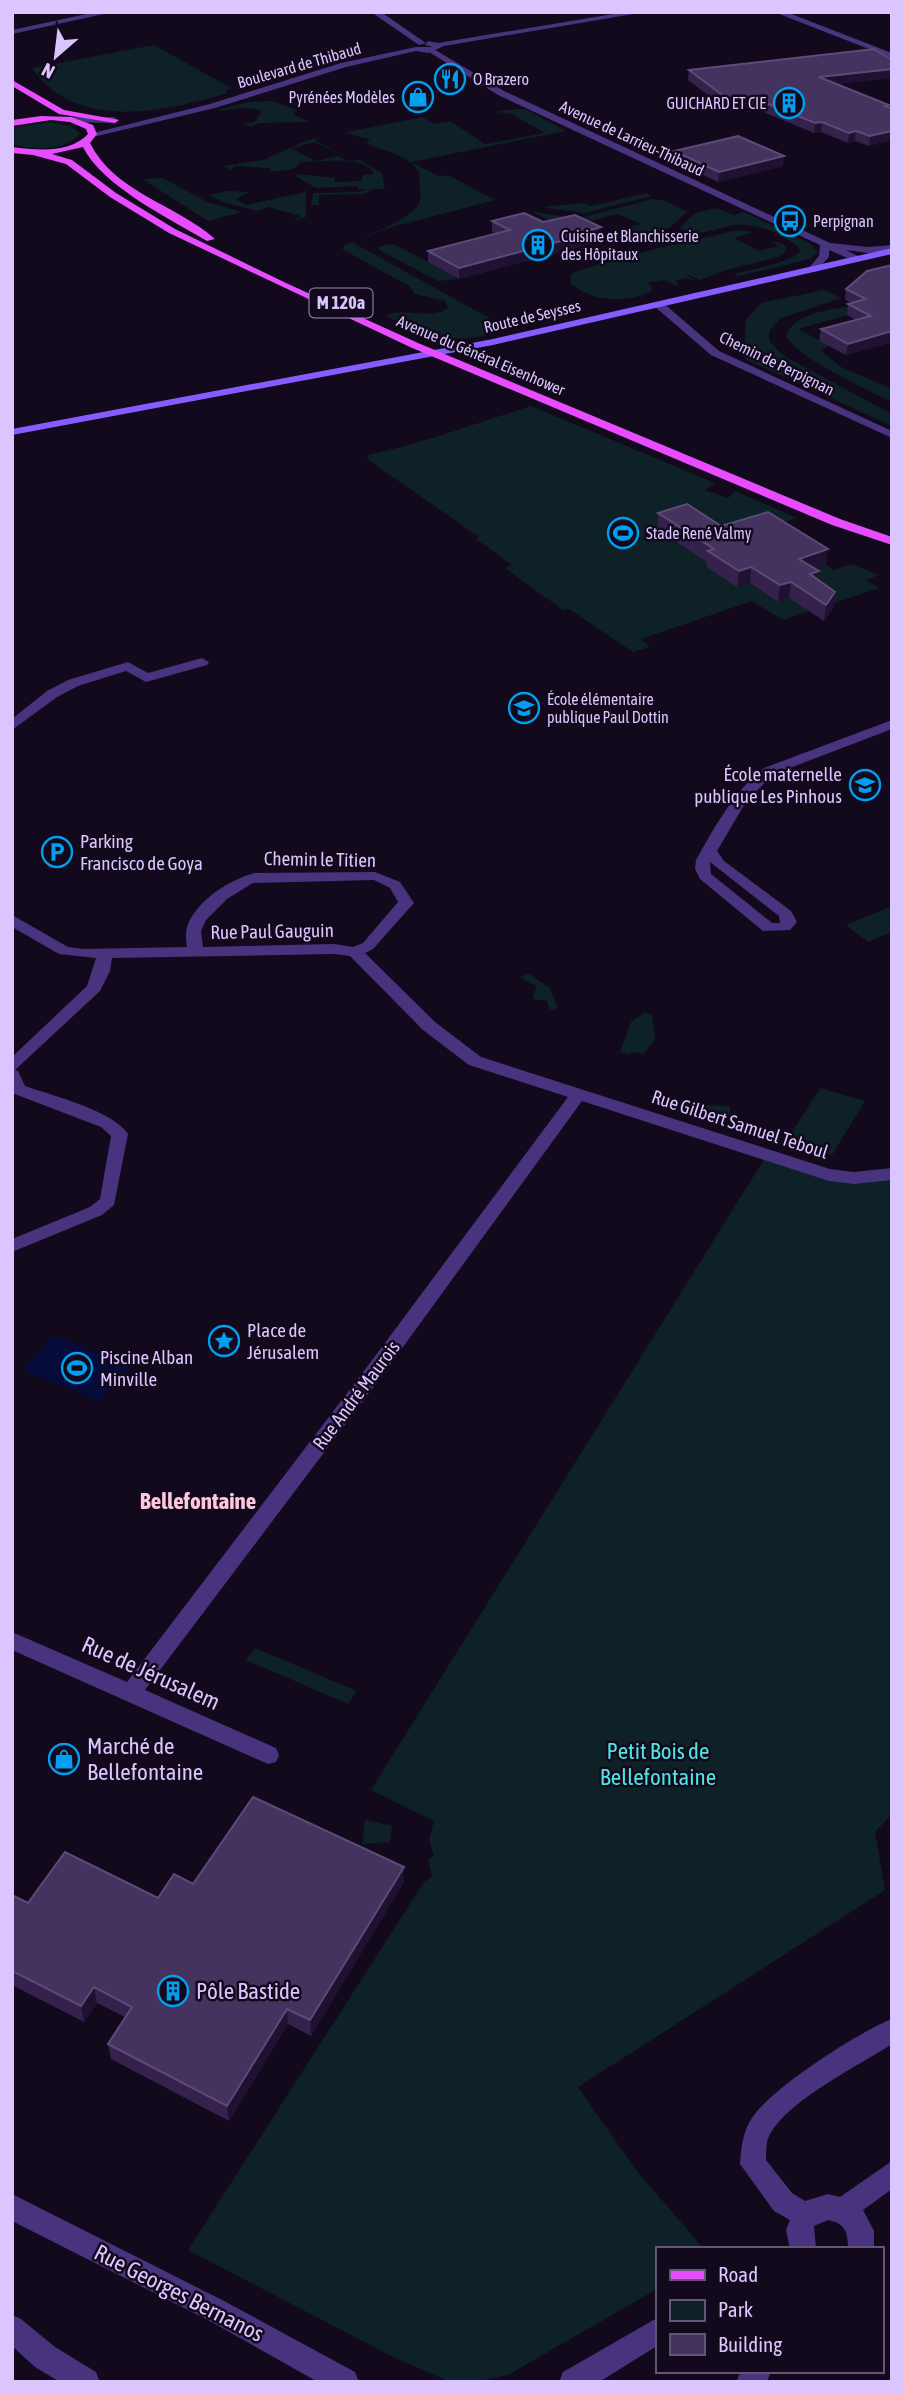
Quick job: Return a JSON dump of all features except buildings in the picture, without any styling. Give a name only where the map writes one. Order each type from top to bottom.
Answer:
[{"type":"main road","points":[[12,82],[62,112],[115,120]]},
{"type":"main road","points":[[12,89],[28,105],[57,118]]},
{"type":"main road","points":[[12,122],[17,113]]},
{"type":"main road","points":[[12,122],[57,118],[90,127],[93,134],[85,142],[63,149],[34,152],[12,150]]},
{"type":"main road","name":"Avenue du Général Eisenhower","points":[[85,142],[93,157],[126,186],[232,251],[308,288],[451,350],[892,535]]},
{"type":"main road","name":"Avenue du Général Eisenhower","points":[[34,152],[69,162],[136,210],[215,254],[436,353],[836,522],[892,541]]},
{"type":"main road","name":"Route de Seysses","points":[[12,432],[451,350],[892,250]]},
{"type":"street","points":[[12,33],[109,12]]},
{"type":"street","points":[[375,12],[419,46],[435,48],[641,12]]},
{"type":"street","points":[[778,12],[892,56]]},
{"type":"street","name":"Boulevard de Thibaud","points":[[93,134],[191,111],[314,73],[419,46]]},
{"type":"street","name":"Avenue de Larrieu-Thibaud","points":[[435,48],[501,93],[857,260]]},
{"type":"street","name":"Boulevard de Thibaud","points":[[69,120],[115,120],[191,111]]},
{"type":"street","points":[[812,270],[824,257],[825,245]]},
{"type":"street","name":"Route de Seysses","points":[[825,245],[892,250]]},
{"type":"street","name":"Chemin de Perpignan","points":[[659,304],[715,353],[892,435]]},
{"type":"street","points":[[12,726],[52,694],[73,683],[128,666],[146,678],[202,662]]},
{"type":"street","points":[[709,851],[719,864],[786,915],[789,922],[785,927],[768,928],[705,876],[701,868],[703,858],[750,788],[769,771],[892,724]]},
{"type":"street","name":"Chemin le Titien","points":[[196,953],[194,928],[202,914],[243,881],[255,877],[375,876],[391,881],[404,893],[406,903],[368,946],[355,952]]},
{"type":"street","name":"Rue Paul Gauguin","points":[[12,920],[64,951],[105,954],[334,949],[355,952],[429,1027],[475,1061],[578,1095]]},
{"type":"street","points":[[12,1066],[94,988],[102,971],[105,954]]},
{"type":"street","points":[[12,1075],[18,1089],[107,1123],[120,1134],[108,1200],[96,1211],[12,1245]]},
{"type":"street","name":"Rue Gilbert Samuel Teboul","points":[[578,1095],[829,1175],[854,1178],[892,1174]]},
{"type":"street","name":"Rue André Maurois","points":[[131,1693],[380,1364],[578,1095]]},
{"type":"street","name":"Rue de Jérusalem","points":[[12,1640],[268,1755]]},
{"type":"street","points":[[861,2247],[860,2228],[853,2218],[843,2210],[822,2206],[799,2237],[783,2202],[753,2164],[754,2145],[760,2127],[775,2106],[892,2030]]},
{"type":"street","points":[[843,2210],[892,2173]]},
{"type":"street","name":"Rue Georges Bernanos","points":[[12,2207],[217,2311],[345,2382]]},
{"type":"street","points":[[12,2328],[45,2357],[86,2382]]},
{"type":"street","points":[[573,2382],[656,2332]]},
{"type":"green space","points":[[154,45],[231,88],[225,91],[228,93],[150,110],[123,112],[97,109],[73,102],[51,88],[32,68]]},
{"type":"green space","points":[[272,101],[296,110],[293,114],[309,122],[259,123],[251,127],[244,124],[255,122],[262,111],[248,108],[217,110],[249,102]]},
{"type":"green space","points":[[515,109],[525,109],[566,131],[411,162],[440,177],[448,175],[495,200],[392,227],[356,240],[395,223],[418,205],[420,174],[403,157],[366,143],[370,140],[346,132],[423,117],[434,124],[450,121],[485,144],[545,133],[511,114],[496,112]]},
{"type":"green space","points":[[49,122],[71,126],[80,133],[67,144],[48,148],[12,144],[12,128]]},
{"type":"green space","points":[[320,137],[315,140],[339,153],[314,142],[291,148],[315,161],[339,156],[347,161],[360,160],[382,173],[385,189],[371,189],[365,194],[319,195],[319,205],[311,205],[313,193],[359,192],[366,189],[358,189],[357,186],[316,188],[297,177],[297,174],[335,178],[335,182],[362,181],[362,175],[374,174],[362,164],[342,161],[301,162],[291,169],[278,171],[235,166],[230,170],[224,166],[268,159],[268,157],[306,141]]},
{"type":"green space","points":[[163,178],[207,202],[242,212],[208,221],[142,179]]},
{"type":"green space","points":[[227,191],[249,192],[236,199],[246,205],[306,192],[306,217],[292,221],[301,216],[268,207],[258,211],[222,202],[209,195]]},
{"type":"green space","points":[[647,193],[652,196],[584,213],[541,207],[584,203],[591,206]]},
{"type":"green space","points":[[652,199],[666,201],[687,212],[669,228],[614,242],[599,236],[641,224],[618,214],[573,225],[575,233],[531,211],[577,219]]},
{"type":"green space","points":[[717,208],[733,215],[744,212],[811,244],[818,252],[810,259],[739,276],[733,274],[781,262],[801,250],[779,235],[751,226],[734,225],[700,233],[680,228],[695,213]]},
{"type":"green space","points":[[738,230],[753,232],[734,238],[759,251],[778,246],[770,240],[785,245],[787,250],[778,257],[726,270],[700,280],[683,273],[696,281],[687,278],[675,281],[679,285],[676,286],[665,280],[648,283],[652,287],[651,291],[627,298],[593,296],[570,283],[571,274],[580,270]]},
{"type":"green space","points":[[352,242],[509,329],[475,337],[446,338],[417,331],[386,316],[400,312],[441,312],[448,308],[445,301],[415,294],[409,286],[342,249]]},
{"type":"green space","points":[[390,244],[459,279],[438,281],[379,250],[378,247]]},
{"type":"green space","points":[[824,290],[841,298],[781,318],[769,331],[769,341],[784,356],[892,414],[892,426],[747,360],[726,338],[745,341],[744,322],[761,303]]},
{"type":"green space","points":[[854,305],[865,310],[798,329],[830,346],[820,350],[841,367],[892,389],[892,402],[817,363],[792,344],[786,335],[791,327],[806,317]]},
{"type":"green space","name":"Stade René Valmy","points":[[531,406],[715,483],[705,490],[728,498],[735,491],[797,518],[767,528],[834,570],[851,564],[879,575],[866,580],[879,588],[783,620],[752,601],[641,639],[650,647],[633,652],[569,609],[563,610],[505,568],[512,565],[476,539],[479,537],[367,459],[368,455],[430,439]]},
{"type":"green space","points":[[892,906],[892,932],[868,942],[846,925]]},
{"type":"green space","points":[[529,974],[550,988],[558,1008],[550,1010],[547,1001],[532,999],[537,986],[520,977]]},
{"type":"green space","points":[[645,1012],[652,1015],[655,1040],[643,1054],[632,1052],[630,1055],[620,1052],[631,1022]]},
{"type":"green space","points":[[820,1088],[865,1101],[832,1155],[787,1140]]},
{"type":"green space","points":[[675,1104],[730,1106],[730,1116],[678,1112]]},
{"type":"green space","name":"Petit Bois de Bellefontaine","points":[[765,1158],[829,1178],[892,1177],[892,1814],[875,1832],[885,1890],[578,2087],[636,2170],[702,2247],[656,2247],[656,2290],[508,2375],[475,2382],[451,2382],[391,2356],[188,2250],[424,1882],[432,1877],[428,1859],[434,1856],[429,1840],[434,1821],[371,1790]]},
{"type":"green space","points":[[255,1648],[357,1691],[348,1704],[246,1660]]},
{"type":"green space","points":[[365,1820],[392,1826],[390,1842],[362,1844]]},
{"type":"shaded area","name":"Piscine Alban Minville","points":[[54,1335],[131,1366],[100,1402],[23,1370]]},
{"type":"place","name":"O Brazero","points":[[450,79]]},
{"type":"place","name":"Pyrénées Modèles","points":[[418,97]]},
{"type":"place","name":"GUICHARD ET CIE","points":[[789,103]]},
{"type":"place","name":"Perpignan","points":[[790,221]]},
{"type":"place","name":"Cuisine et Blanchisserie des Hôpitaux","points":[[538,245]]},
{"type":"place","name":"Stade René Valmy","points":[[623,533]]},
{"type":"place","name":"École élémentaire publique Paul Dottin","points":[[524,708]]},
{"type":"place","name":"École maternelle publique Les Pinhous","points":[[865,785]]},
{"type":"place","name":"Parking Francisco de Goya","points":[[57,852]]},
{"type":"place","name":"Place de Jérusalem","points":[[224,1341]]},
{"type":"place","name":"Piscine Alban Minville","points":[[77,1368]]},
{"type":"place","name":"Marché de Bellefontaine","points":[[64,1759]]},
{"type":"place","name":"Pôle Bastide","points":[[173,1991]]},
{"type":"district","name":"Bellefontaine","points":[[198,1501]]}]
